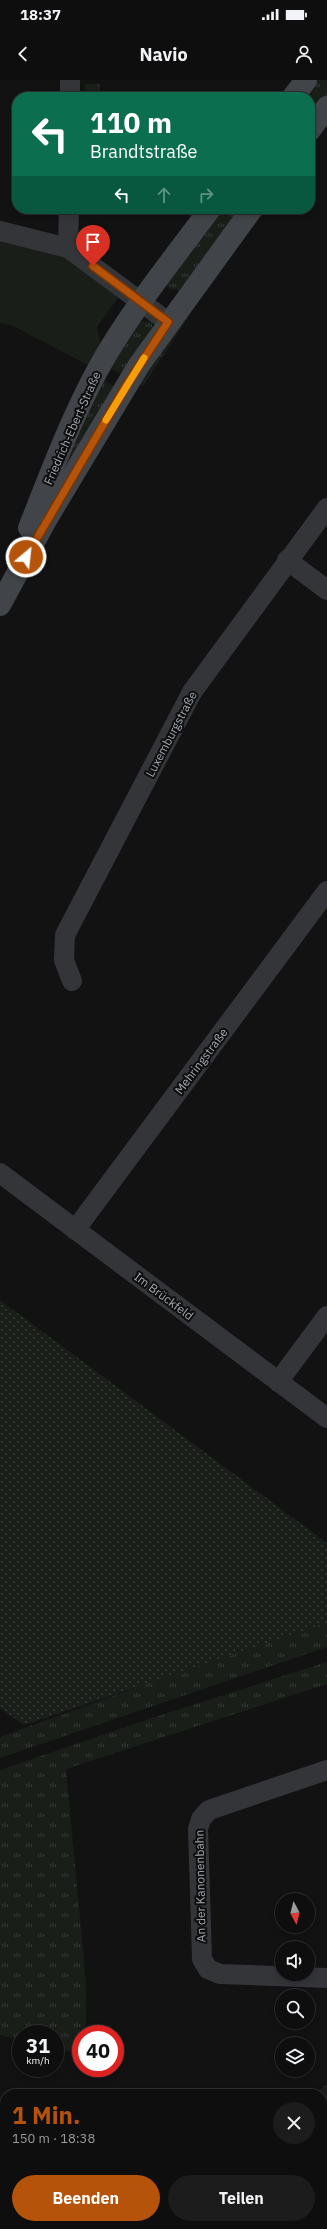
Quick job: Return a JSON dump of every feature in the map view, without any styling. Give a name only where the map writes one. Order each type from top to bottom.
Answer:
[{"type":"street","points":[[70,80],[70,92]]},
{"type":"street","points":[[298,92],[306,80]]},
{"type":"street","points":[[315,124],[327,108]]},
{"type":"street","points":[[68,248],[69,214]]},
{"type":"street","name":"Friedrich-Ebert-Straße","points":[[0,601],[85,395],[98,370],[142,303],[206,214]]},
{"type":"street","name":"Friedrich-Ebert-Straße","points":[[0,605],[46,520],[139,365],[168,322],[248,214]]},
{"type":"street","points":[[0,231],[68,248],[168,322]]},
{"type":"street","name":"Luxemburgstraße","points":[[72,981],[64,960],[65,935],[192,692],[287,560],[327,508]]},
{"type":"street","points":[[287,560],[327,590]]},
{"type":"street","name":"Mehringstraße","points":[[75,1230],[327,891]]},
{"type":"street","name":"Im Brückfeld","points":[[0,1173],[327,1418]]},
{"type":"street","points":[[278,1382],[327,1316]]},
{"type":"street","name":"An der Kanonenbahn","points":[[327,1770],[209,1810],[201,1819],[198,1829],[202,1959],[208,1969],[220,1974],[327,1978]]},
{"type":"green space","points":[[316,80],[327,80],[327,97],[315,113],[315,92],[307,92]]},
{"type":"green space","points":[[85,84],[100,84],[100,92],[84,92]]},
{"type":"green space","points":[[216,214],[239,214],[181,292],[175,289],[171,290],[164,284]]},
{"type":"green space","points":[[0,233],[68,248],[118,298],[97,327],[101,345],[90,366],[11,325],[0,323]]},
{"type":"green space","points":[[187,311],[188,318],[143,386],[138,383]]},
{"type":"green space","points":[[142,321],[152,322],[153,327],[125,376],[108,367],[136,324]]},
{"type":"green space","points":[[101,379],[117,388],[68,468],[63,467]]},
{"type":"green space","points":[[0,1300],[327,1543],[327,1623],[24,1725],[0,1708]]},
{"type":"green space","points":[[327,1620],[327,1647],[0,1758],[0,1737],[130,1690],[200,1655]]},
{"type":"green space","points":[[327,1662],[327,1684],[66,1769],[86,1983],[86,2025],[72,2025],[72,2052],[64,2050],[64,2025],[12,2025],[12,2038],[0,2035],[0,1770],[152,1718]]},
{"type":"green space","points":[[327,2085],[327,2089],[321,2089]]},
{"type":"green space","points":[[221,2088],[270,2089],[222,2089]]},
{"type":"slow traffic","points":[[106,420],[144,358]]},
{"type":"route","points":[[26,557],[46,520],[126,386],[168,322],[93,266]]}]
